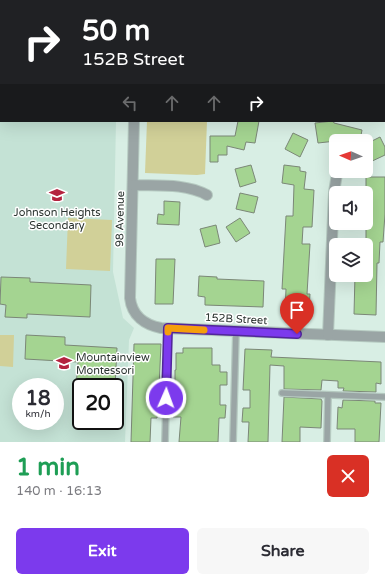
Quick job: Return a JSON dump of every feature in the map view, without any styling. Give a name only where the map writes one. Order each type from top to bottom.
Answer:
[{"type":"street","name":"98 Avenue","points":[[134,122],[130,298],[133,310],[138,316]]},
{"type":"street","points":[[328,335],[334,199],[337,178]]},
{"type":"street","points":[[132,185],[185,188],[198,190],[207,195]]},
{"type":"street","name":"152B Street","points":[[138,316],[150,325],[168,328],[385,337]]},
{"type":"lane","points":[[165,442],[168,328]]},
{"type":"lane","points":[[233,442],[236,331]]},
{"type":"lane","points":[[282,393],[385,397]]},
{"type":"lane","points":[[327,442],[328,395]]},
{"type":"shaded area","points":[[0,122],[116,122],[113,272],[123,318],[134,328],[129,340],[125,442],[0,442]]},
{"type":"shaded area","points":[[147,122],[207,122],[205,174],[145,173]]},
{"type":"shaded area","points":[[68,218],[112,220],[110,271],[66,269]]},
{"type":"shaded area","points":[[0,335],[14,335],[13,367],[0,366]]},
{"type":"building","points":[[238,122],[259,122],[255,143],[246,142],[244,150],[227,146],[227,155],[218,155],[218,162],[210,162],[210,136],[235,136]]},
{"type":"building","points":[[334,122],[362,130],[361,134],[329,134],[329,142],[318,143],[315,123]]},
{"type":"building","points":[[293,133],[308,140],[300,157],[285,149]]},
{"type":"building","points":[[380,137],[385,147],[385,155],[373,161],[373,140]]},
{"type":"building","points":[[251,165],[256,182],[240,187],[235,169]]},
{"type":"building","points":[[284,165],[300,167],[300,171],[306,172],[304,189],[314,190],[312,227],[303,227],[302,244],[310,244],[307,294],[310,294],[309,308],[304,308],[304,313],[285,312],[286,289],[282,289],[286,216],[293,216],[294,185],[282,183]]},
{"type":"building","points":[[385,177],[385,214],[383,242],[380,242],[379,263],[377,263],[376,315],[354,314],[355,282],[373,282],[373,238],[366,238],[366,230],[373,230],[373,186],[366,186],[366,178]]},
{"type":"building","points":[[240,193],[258,197],[254,213],[236,209]]},
{"type":"building","points":[[164,201],[180,202],[179,225],[157,224],[158,214],[164,215]]},
{"type":"building","points":[[240,218],[250,233],[236,242],[226,227]]},
{"type":"building","points":[[216,225],[220,243],[205,247],[200,229]]},
{"type":"building","points":[[156,259],[175,259],[173,304],[155,304]]},
{"type":"building","points":[[199,276],[217,277],[217,279],[264,281],[263,307],[205,305],[205,297],[198,296]]},
{"type":"building","points":[[1,277],[30,278],[30,282],[91,285],[90,317],[27,314],[27,318],[5,317],[6,305],[0,304]]},
{"type":"building","points":[[26,335],[65,337],[65,345],[117,348],[115,378],[77,378],[78,362],[25,359]]},
{"type":"building","points":[[134,344],[161,344],[159,387],[152,387],[151,405],[158,405],[157,418],[151,418],[150,442],[131,442]]},
{"type":"building","points":[[183,348],[212,348],[212,365],[220,365],[220,372],[227,372],[227,385],[220,385],[220,405],[226,405],[225,418],[219,418],[218,442],[179,442],[181,417],[173,417],[173,403],[180,403],[181,384],[175,384],[175,370],[176,353],[183,353]]},
{"type":"building","points":[[245,349],[272,350],[271,357],[381,362],[381,384],[376,383],[376,392],[343,391],[344,388],[338,388],[338,381],[322,380],[321,390],[284,389],[284,366],[270,365],[268,442],[248,442],[249,422],[242,422],[243,408],[250,408],[250,390],[243,390]]},
{"type":"building","points":[[284,397],[321,399],[321,428],[300,427],[300,442],[282,442]]},
{"type":"building","points":[[343,400],[375,401],[375,403],[381,403],[379,442],[355,442],[355,429],[337,429],[338,407],[342,408]]},
{"type":"slow traffic","points":[[168,332],[168,328],[204,330]]},
{"type":"place","name":"Johnson Heights Secondary","points":[[57,195]]},
{"type":"place","name":"Mountainview Montessori","points":[[64,363]]},
{"type":"route","points":[[166,398],[168,328],[297,334]]}]
